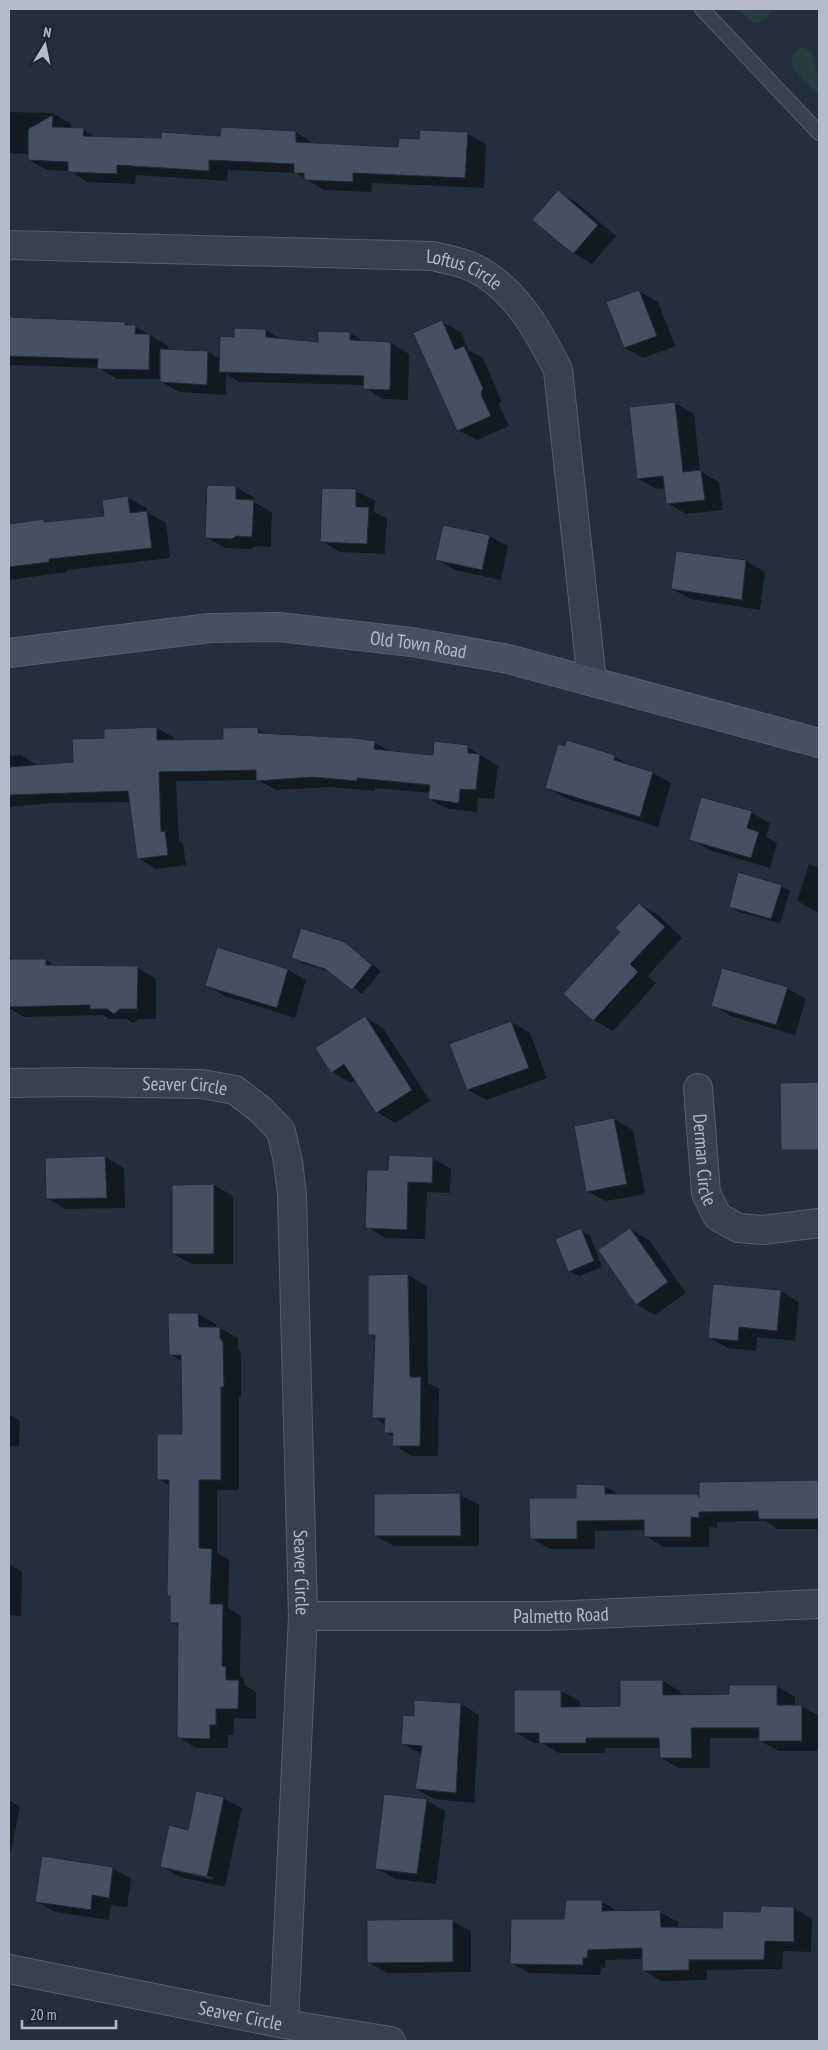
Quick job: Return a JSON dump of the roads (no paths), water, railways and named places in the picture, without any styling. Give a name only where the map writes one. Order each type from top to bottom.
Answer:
[{"type":"main road","name":"Old Town Road","points":[[9,653],[210,628],[279,627],[412,642],[508,659],[819,743]]},
{"type":"street","name":"Loftus Circle","points":[[9,244],[433,256],[467,265],[501,285],[525,311],[558,370],[592,681]]},
{"type":"street","name":"Seaver Circle","points":[[9,1083],[202,1084],[235,1090],[261,1110],[280,1131],[288,1162],[292,1195],[302,1616],[284,2024],[9,1969]]},
{"type":"street","name":"Derman Circle","points":[[698,1088],[706,1193],[717,1216],[738,1228],[763,1230],[819,1223]]},
{"type":"street","name":"Palmetto Road","points":[[302,1616],[548,1616],[819,1604]]},
{"type":"street","points":[[284,2024],[391,2041]]},
{"type":"lane","points":[[702,9],[819,133]]}]
